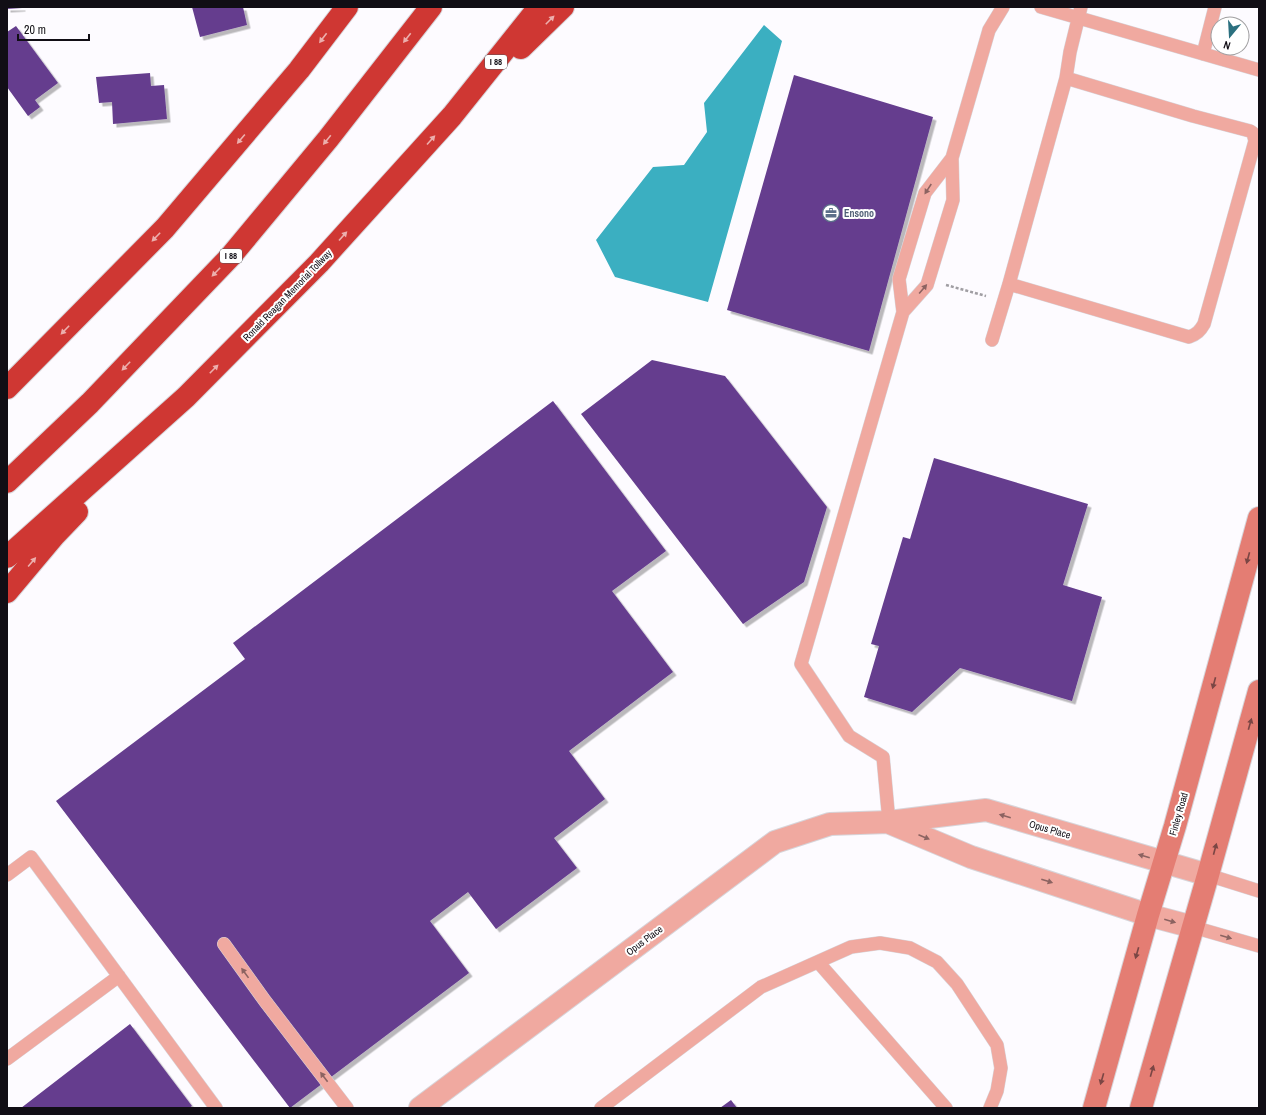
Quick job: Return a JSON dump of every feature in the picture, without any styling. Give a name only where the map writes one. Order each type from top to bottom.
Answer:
[{"type":"highway","points":[[7,388],[165,228],[299,70],[347,7]]},
{"type":"highway","name":"I 88","points":[[7,482],[90,403],[230,257],[328,138],[431,7]]},
{"type":"highway","name":"Ronald Reagan Memorial Tollway","points":[[7,556],[186,397],[319,263],[452,116],[539,7]]},
{"type":"highway","points":[[452,116],[563,7]]},
{"type":"highway","points":[[7,592],[54,536],[186,397]]},
{"type":"main road","name":"Finley Road","points":[[1094,1108],[1148,915],[1175,826],[1259,518]]},
{"type":"main road","points":[[1141,1108],[1259,691]]},
{"type":"street","name":"Opus Place","points":[[420,1108],[775,842],[830,824],[888,822],[986,810],[1208,875]]},
{"type":"street","name":"Opus Place","points":[[888,822],[971,857],[1148,915],[1193,927]]},
{"type":"lane","points":[[903,312],[927,285],[953,200],[952,158],[989,30],[1003,7]]},
{"type":"lane","points":[[1041,7],[1079,12],[1203,54],[1259,70]]},
{"type":"lane","points":[[1203,54],[1216,7]]},
{"type":"lane","points":[[992,340],[1066,78],[1079,12]]},
{"type":"lane","points":[[1009,284],[1189,337],[1196,335],[1204,324],[1249,164],[1255,141],[1253,133],[1250,131],[1193,116],[1066,78]]},
{"type":"lane","points":[[888,822],[883,757],[849,736],[801,664],[903,312],[899,279],[925,192],[952,158]]},
{"type":"lane","points":[[7,875],[30,857],[216,1108]]},
{"type":"lane","points":[[1208,875],[1259,891]]},
{"type":"lane","points":[[1193,927],[1259,946]]},
{"type":"lane","points":[[601,1108],[761,987],[851,947],[880,943],[910,948],[936,962],[957,984],[997,1044],[1001,1068],[997,1091],[990,1108]]},
{"type":"lane","points":[[224,944],[347,1108]]},
{"type":"lane","points":[[818,962],[946,1108]]},
{"type":"lane","points":[[7,1059],[119,976]]},
{"type":"path","points":[[946,278],[944,285],[1004,301]]},
{"type":"water","points":[[764,25],[782,41],[708,302],[615,277],[596,240],[653,167],[684,165],[707,132],[704,103]]},
{"type":"building","points":[[7,7],[22,7],[22,8],[7,9]]},
{"type":"building","points":[[192,7],[243,7],[247,25],[200,37]]},
{"type":"building","points":[[16,26],[58,83],[35,100],[40,107],[28,116],[7,87],[7,32]]},
{"type":"building","points":[[150,73],[151,86],[164,85],[167,119],[113,124],[112,102],[99,103],[96,77]]},
{"type":"building","name":"Ensono","points":[[794,75],[933,117],[869,351],[727,310]]},
{"type":"building","points":[[652,360],[725,376],[827,507],[804,582],[743,624],[581,414]]},
{"type":"building","points":[[553,401],[666,551],[612,591],[673,672],[569,751],[605,799],[554,838],[577,868],[496,929],[468,892],[430,921],[469,973],[290,1108],[56,801],[245,659],[233,643]]},
{"type":"building","points":[[934,458],[1088,504],[1063,585],[1102,597],[1072,701],[960,668],[912,712],[864,697],[879,646],[871,644],[903,537],[910,539]]},
{"type":"building","points":[[130,1024],[192,1106],[189,1108],[21,1108]]},
{"type":"building","points":[[731,1100],[737,1108],[720,1108]]},
{"type":"place","name":"Ensono","points":[[831,213]]}]
